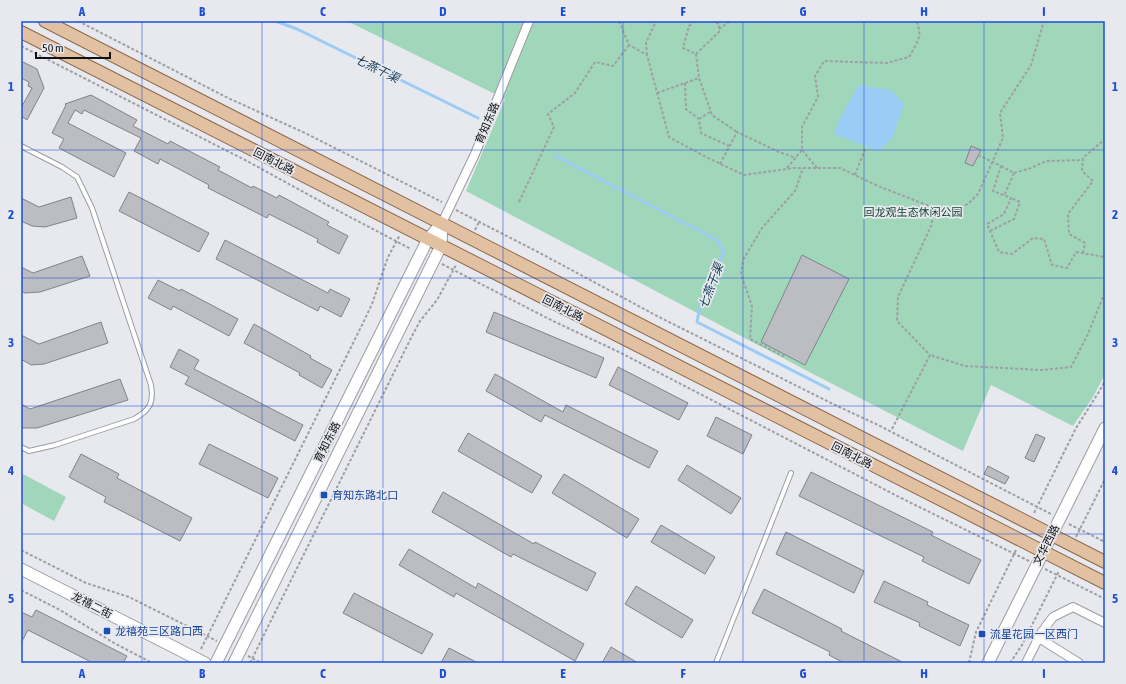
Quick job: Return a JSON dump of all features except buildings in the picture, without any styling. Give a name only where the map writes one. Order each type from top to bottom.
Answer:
[{"type":"main road","name":"回南北路","points":[[45,21],[1105,562]]},
{"type":"main road","name":"回南北路","points":[[21,32],[1105,583]]},
{"type":"main road","name":"育知东路","points":[[216,663],[428,239],[442,223]]},
{"type":"main road","name":"育知东路","points":[[234,663],[441,246],[442,223]]},
{"type":"main road","name":"文华西路","points":[[988,663],[1105,428]]},
{"type":"main road","name":"龙禧二街","points":[[21,569],[201,661]]},
{"type":"street","name":"育知东路","points":[[442,223],[475,154],[529,21]]},
{"type":"street","points":[[1026,663],[1038,638],[1052,617],[1073,607],[1105,622]]},
{"type":"street","points":[[1038,638],[1079,663]]},
{"type":"lane","points":[[21,146],[62,167],[77,177],[92,208],[151,385],[153,396],[149,408],[143,414],[134,419],[54,445],[29,451],[21,447]]},
{"type":"lane","points":[[716,663],[791,473]]},
{"type":"path","points":[[78,21],[228,98],[305,133],[418,190]]},
{"type":"path","points":[[619,21],[629,45],[647,55]]},
{"type":"path","points":[[656,21],[646,43],[647,55],[669,137],[706,158],[744,175],[786,169],[840,168],[878,186],[932,207],[932,224],[898,297],[897,321],[930,354],[965,366],[1042,370],[1071,367],[1088,334],[1105,292]]},
{"type":"path","points":[[696,21],[689,26],[683,48],[696,54]]},
{"type":"path","points":[[713,21],[719,24],[719,29]]},
{"type":"path","points":[[696,54],[719,32],[719,29],[730,21]]},
{"type":"path","points":[[786,169],[802,150],[802,127],[818,97],[815,76],[824,61],[887,63],[909,57],[920,37],[920,27],[916,21]]},
{"type":"path","points":[[932,217],[968,204],[978,194],[1003,138],[1000,113],[1030,65],[1044,21]]},
{"type":"path","points":[[519,202],[554,127],[548,114],[575,93],[595,62],[613,66],[629,45]]},
{"type":"path","points":[[21,46],[247,161],[392,239]]},
{"type":"path","points":[[696,54],[699,78],[712,116],[737,132],[779,152],[796,158]]},
{"type":"path","points":[[657,93],[699,78]]},
{"type":"path","points":[[685,83],[686,109],[699,119],[701,133],[729,146]]},
{"type":"path","points":[[699,119],[711,112]]},
{"type":"path","points":[[1105,128],[1105,135]]},
{"type":"path","points":[[720,164],[737,132]]},
{"type":"path","points":[[1083,253],[1085,243],[1069,234],[1068,214],[1093,181],[1082,172],[1083,160],[1105,139]]},
{"type":"path","points":[[855,175],[866,149]]},
{"type":"path","points":[[802,150],[817,168]]},
{"type":"path","points":[[978,155],[1014,173],[1031,168],[1046,161],[1083,160]]},
{"type":"path","points":[[990,231],[1014,219],[1020,202],[994,191],[1001,166]]},
{"type":"path","points":[[784,354],[783,356],[750,338],[752,306],[741,274],[743,260],[762,228],[795,191],[803,168]]},
{"type":"path","points":[[1004,196],[1014,173]]},
{"type":"path","points":[[1011,198],[1004,214],[987,224],[999,252],[1012,254],[1033,238],[1044,240],[1052,265],[1067,268],[1076,252],[1105,257]]},
{"type":"path","points":[[482,223],[551,258],[653,314],[878,425],[1031,504]]},
{"type":"path","name":"育知东路","points":[[201,661],[372,304],[388,257]]},
{"type":"path","points":[[1105,261],[1105,270]]},
{"type":"path","points":[[458,272],[553,321],[625,355],[901,498],[1007,550]]},
{"type":"path","points":[[250,663],[411,338],[420,321],[437,300],[445,286]]},
{"type":"path","points":[[892,429],[930,354]]},
{"type":"path","points":[[1044,494],[1076,428],[1098,395],[1105,381]]},
{"type":"path","points":[[1086,516],[1105,479]]},
{"type":"path","points":[[1086,532],[1105,542]]},
{"type":"path","points":[[21,550],[86,584],[129,597],[201,633]]},
{"type":"path","points":[[969,663],[976,632],[1009,565]]},
{"type":"path","points":[[1063,578],[1105,599]]},
{"type":"path","points":[[1010,663],[1022,645],[1051,587]]},
{"type":"path","points":[[21,590],[60,610],[114,644],[152,663]]},
{"type":"green space","name":"回龙观生态休闲公园","points":[[347,21],[1105,21],[1105,374],[1093,397],[1073,426],[991,385],[963,451],[813,374],[466,191],[505,99]]},
{"type":"green space","points":[[23,474],[66,497],[54,521],[21,503],[21,478]]},
{"type":"water","points":[[858,85],[891,90],[904,104],[893,137],[879,151],[834,134],[838,123]]},
{"type":"waterway","name":"七燕干渠","points":[[275,21],[297,29],[478,118]]},
{"type":"waterway","name":"七燕干渠","points":[[554,155],[717,240],[724,252],[705,295],[697,322],[829,389]]},
{"type":"place","name":"育知东路北口","points":[[324,495]]},
{"type":"place","name":"龙禧苑三区路口西","points":[[107,631]]},
{"type":"place","name":"流星花园一区西门","points":[[982,634]]}]
